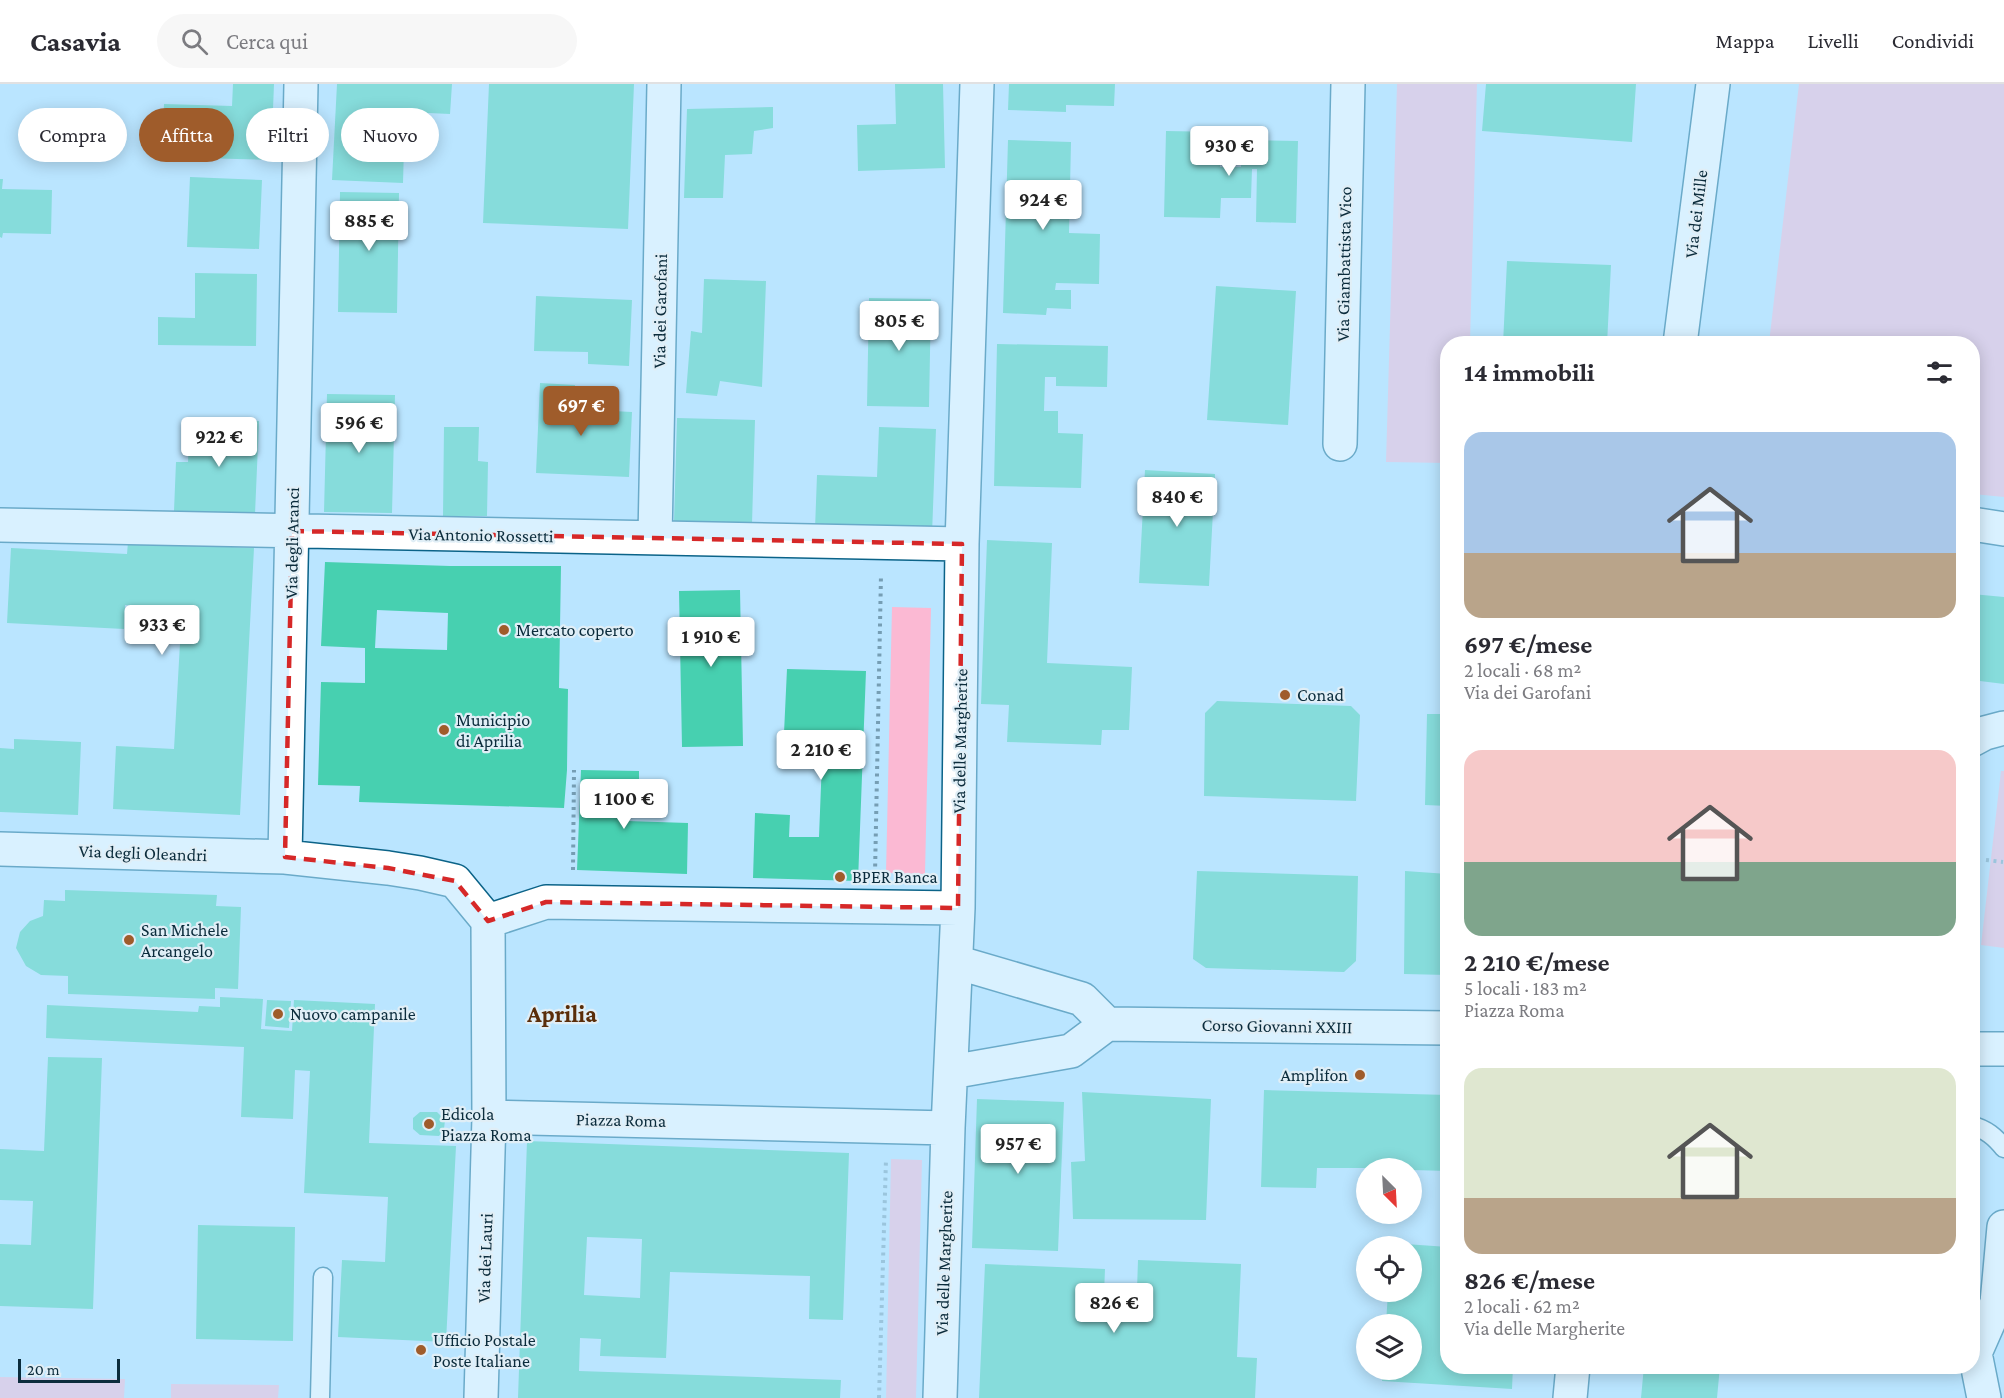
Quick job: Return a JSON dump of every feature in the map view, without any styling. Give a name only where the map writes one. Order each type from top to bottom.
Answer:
[{"type":"street","name":"Via degli Aranci","points":[[285,857],[301,84]]},
{"type":"street","name":"Via dei Garofani","points":[[655,538],[664,84]]},
{"type":"street","name":"Via delle Margherite","points":[[940,1398],[948,1128],[958,908],[962,544],[977,84]]},
{"type":"street","name":"Via Giambattista Vico","points":[[1340,444],[1348,84]]},
{"type":"street","name":"Via dei Mille","points":[[1681,336],[1713,84]]},
{"type":"street","name":"Via Antonio Rossetti","points":[[0,525],[962,544]]},
{"type":"street","points":[[1980,525],[2004,529]]},
{"type":"street","points":[[1980,736],[2004,728]]},
{"type":"street","name":"Via degli Oleandri","points":[[0,849],[285,857]]},
{"type":"street","points":[[285,857],[388,868],[455,881],[488,921],[489,1117]]},
{"type":"street","points":[[488,921],[546,902],[958,908]]},
{"type":"street","points":[[951,1072],[1071,1052],[1107,1024],[1082,999],[956,962]]},
{"type":"street","name":"Corso Giovanni XXIII","points":[[1107,1024],[1440,1028]]},
{"type":"street","points":[[1980,1049],[2004,1049]]},
{"type":"street","name":"Piazza Roma","points":[[489,1117],[948,1128]]},
{"type":"street","name":"Via dei Lauri","points":[[481,1398],[489,1117]]},
{"type":"street","points":[[1980,1339],[1997,1303],[2004,1227]]},
{"type":"street","points":[[1570,1398],[1572,1374]]},
{"type":"street","points":[[1979,1374],[1984,1398]]},
{"type":"lane","points":[[1980,1128],[2004,1148]]},
{"type":"lane","points":[[320,1398],[323,1277]]},
{"type":"path","points":[[874,885],[881,568]]},
{"type":"path","points":[[573,880],[574,770]]},
{"type":"path","points":[[1986,860],[2003,862]]},
{"type":"path","points":[[879,1398],[887,1150]]},
{"type":"highlighted area","points":[[292,531],[962,544],[958,908],[546,902],[488,921],[455,881],[388,868],[285,857]]},
{"type":"shaded area","points":[[1397,84],[1477,84],[1470,336],[1440,336],[1440,463],[1386,462]]},
{"type":"shaded area","points":[[1799,84],[2004,84],[2004,497],[1980,495],[1980,336],[1770,336]]},
{"type":"shaded area","points":[[892,607],[931,608],[925,874],[886,873]]},
{"type":"shaded area","points":[[2001,771],[2004,771],[2004,948],[1981,945]]},
{"type":"shaded area","points":[[891,1159],[922,1160],[916,1398],[886,1398]]},
{"type":"shaded area","points":[[0,1377],[125,1379],[124,1398],[0,1398]]},
{"type":"shaded area","points":[[171,1384],[279,1385],[278,1398],[171,1398]]},
{"type":"building","points":[[233,84],[274,84],[273,108],[246,108],[246,159],[234,159],[234,108],[164,108],[164,104],[232,106]]},
{"type":"building","points":[[337,84],[452,84],[450,114],[439,113],[439,108],[341,108],[341,162],[404,162],[403,183],[332,180]]},
{"type":"building","points":[[489,84],[634,84],[628,229],[483,223]]},
{"type":"building","points":[[895,84],[943,84],[945,168],[858,171],[857,125],[896,124]]},
{"type":"building","points":[[1009,84],[1115,84],[1114,106],[1066,105],[1066,112],[1008,110]]},
{"type":"building","points":[[1486,84],[1636,84],[1632,142],[1482,131]]},
{"type":"building","points":[[773,107],[773,128],[754,131],[752,154],[725,155],[723,198],[684,198],[687,109]]},
{"type":"building","points":[[1166,131],[1220,132],[1220,167],[1241,167],[1242,140],[1298,141],[1296,223],[1256,222],[1257,169],[1252,169],[1251,198],[1221,198],[1220,218],[1164,217]]},
{"type":"building","points":[[1008,140],[1071,142],[1069,233],[1100,234],[1099,284],[1056,283],[1055,290],[1071,290],[1071,309],[1047,308],[1046,315],[1003,313]]},
{"type":"building","points":[[190,177],[262,180],[259,249],[187,247]]},
{"type":"building","points":[[0,179],[3,179],[2,189],[52,190],[51,234],[3,233],[2,238],[0,237]]},
{"type":"building","points":[[340,192],[399,193],[397,313],[338,312]]},
{"type":"building","points":[[1507,261],[1611,265],[1607,336],[1503,336]]},
{"type":"building","points":[[195,273],[257,274],[256,346],[158,345],[158,317],[195,318]]},
{"type":"building","points":[[704,279],[766,281],[762,387],[720,381],[717,396],[686,393],[691,331],[702,333]]},
{"type":"building","points":[[1216,286],[1296,291],[1288,425],[1207,420]]},
{"type":"building","points":[[536,296],[632,300],[629,366],[588,364],[588,352],[534,351]]},
{"type":"building","points":[[869,298],[931,299],[929,407],[867,406]]},
{"type":"building","points":[[997,344],[1108,346],[1107,387],[1056,386],[1056,377],[1045,377],[1044,411],[1058,411],[1058,433],[1083,434],[1081,488],[994,486]]},
{"type":"building","points":[[540,383],[575,385],[574,409],[632,412],[629,477],[536,473]]},
{"type":"building","points":[[327,394],[395,395],[392,513],[324,512]]},
{"type":"building","points":[[190,418],[259,421],[255,514],[174,511],[176,462],[188,462]]},
{"type":"building","points":[[677,418],[755,420],[752,524],[674,522]]},
{"type":"building","points":[[444,427],[479,427],[478,461],[488,462],[487,516],[443,516]]},
{"type":"building","points":[[879,427],[936,429],[932,534],[815,529],[817,475],[877,477]]},
{"type":"building","points":[[1145,470],[1215,474],[1209,586],[1139,583]]},
{"type":"building","points":[[987,540],[1052,543],[1047,663],[1132,667],[1129,730],[1102,730],[1101,745],[1007,742],[1009,705],[981,704]]},
{"type":"building","points":[[128,542],[254,548],[240,815],[113,809],[116,746],[174,749],[182,608],[125,605],[124,629],[7,623],[11,548],[127,554]]},
{"type":"building","points":[[325,562],[450,566],[561,566],[559,688],[568,689],[564,808],[359,802],[360,786],[318,785],[321,682],[365,683],[365,648],[321,646]],"holes":[[[377,610],[448,613],[447,650],[375,648]]]},
{"type":"building","points":[[740,590],[743,746],[682,747],[679,591]]},
{"type":"building","points":[[1980,595],[2004,597],[2004,684],[1980,681]]},
{"type":"building","points":[[787,669],[866,671],[858,881],[753,878],[755,813],[790,815],[789,837],[819,837],[823,735],[784,733]]},
{"type":"building","points":[[1217,701],[1351,706],[1360,715],[1356,801],[1204,796],[1205,713]]},
{"type":"building","points":[[1427,714],[1440,714],[1440,806],[1425,805]]},
{"type":"building","points":[[14,739],[81,742],[78,815],[0,812],[0,748],[14,749]]},
{"type":"building","points":[[581,770],[639,771],[639,793],[627,793],[627,821],[688,823],[687,874],[577,870]]},
{"type":"building","points":[[1197,871],[1358,876],[1356,961],[1344,972],[1206,968],[1193,959]]},
{"type":"building","points":[[1405,871],[1440,873],[1440,975],[1404,974]]},
{"type":"building","name":"San Michele Arcangelo","points":[[65,890],[217,895],[216,906],[241,907],[238,989],[215,988],[215,999],[68,994],[68,976],[41,975],[26,966],[16,948],[20,932],[30,921],[43,916],[44,900],[65,901]]},
{"type":"building","points":[[220,997],[263,999],[261,1029],[292,1031],[294,1000],[375,1004],[369,1143],[456,1146],[446,1342],[338,1337],[342,1260],[385,1262],[388,1197],[304,1193],[310,1071],[295,1070],[293,1119],[241,1117],[244,1047],[46,1038],[47,1005],[198,1012],[199,1006],[220,1007]]},
{"type":"building","name":"Nuovo campanile","points":[[267,1000],[291,1001],[289,1028],[265,1026]]},
{"type":"building","points":[[48,1057],[102,1058],[93,1309],[0,1306],[0,1244],[31,1245],[33,1201],[0,1200],[0,1149],[44,1151]]},
{"type":"building","points":[[1264,1090],[1440,1095],[1440,1171],[1422,1170],[1422,1158],[1356,1158],[1356,1168],[1317,1168],[1316,1188],[1261,1187]]},
{"type":"building","points":[[1082,1092],[1211,1099],[1206,1220],[1073,1219],[1071,1162],[1085,1161]]},
{"type":"building","points":[[977,1099],[1064,1102],[1058,1251],[972,1248]]},
{"type":"building","name":"Edicola Piazza Roma","points":[[420,1112],[437,1112],[445,1120],[444,1129],[439,1136],[420,1135],[413,1129],[413,1118]]},
{"type":"building","points":[[527,1141],[849,1153],[843,1320],[809,1319],[810,1276],[670,1272],[666,1358],[600,1356],[601,1339],[580,1338],[579,1371],[841,1380],[840,1398],[518,1398]],"holes":[[[587,1237],[642,1239],[640,1298],[584,1295]]]},
{"type":"building","points":[[198,1225],[295,1227],[293,1341],[196,1339]]},
{"type":"building","points":[[1422,1245],[1440,1246],[1440,1374],[1513,1374],[1512,1389],[1382,1381],[1422,1380],[1422,1314],[1387,1314],[1387,1302],[1422,1302]]},
{"type":"building","points":[[1138,1260],[1241,1264],[1237,1357],[1257,1358],[1255,1398],[979,1398],[985,1264],[1105,1269],[1103,1319],[1136,1320]]},
{"type":"building","points":[[1643,1374],[1719,1374],[1717,1398],[1641,1398]]},
{"type":"place","name":"Mercato coperto","points":[[504,630]]},
{"type":"place","name":"Conad","points":[[1285,695]]},
{"type":"place","name":"Municipio di Aprilia","points":[[444,730]]},
{"type":"place","name":"BPER Banca","points":[[840,877]]},
{"type":"place","name":"San Michele Arcangelo","points":[[129,940]]},
{"type":"place","name":"Nuovo campanile","points":[[278,1014]]},
{"type":"place","name":"Amplifon","points":[[1360,1075]]},
{"type":"place","name":"Edicola Piazza Roma","points":[[429,1124]]},
{"type":"place","name":"Ufficio Postale Poste Italiane","points":[[421,1350]]},
{"type":"district","name":"Aprilia","points":[[562,1014]]}]
